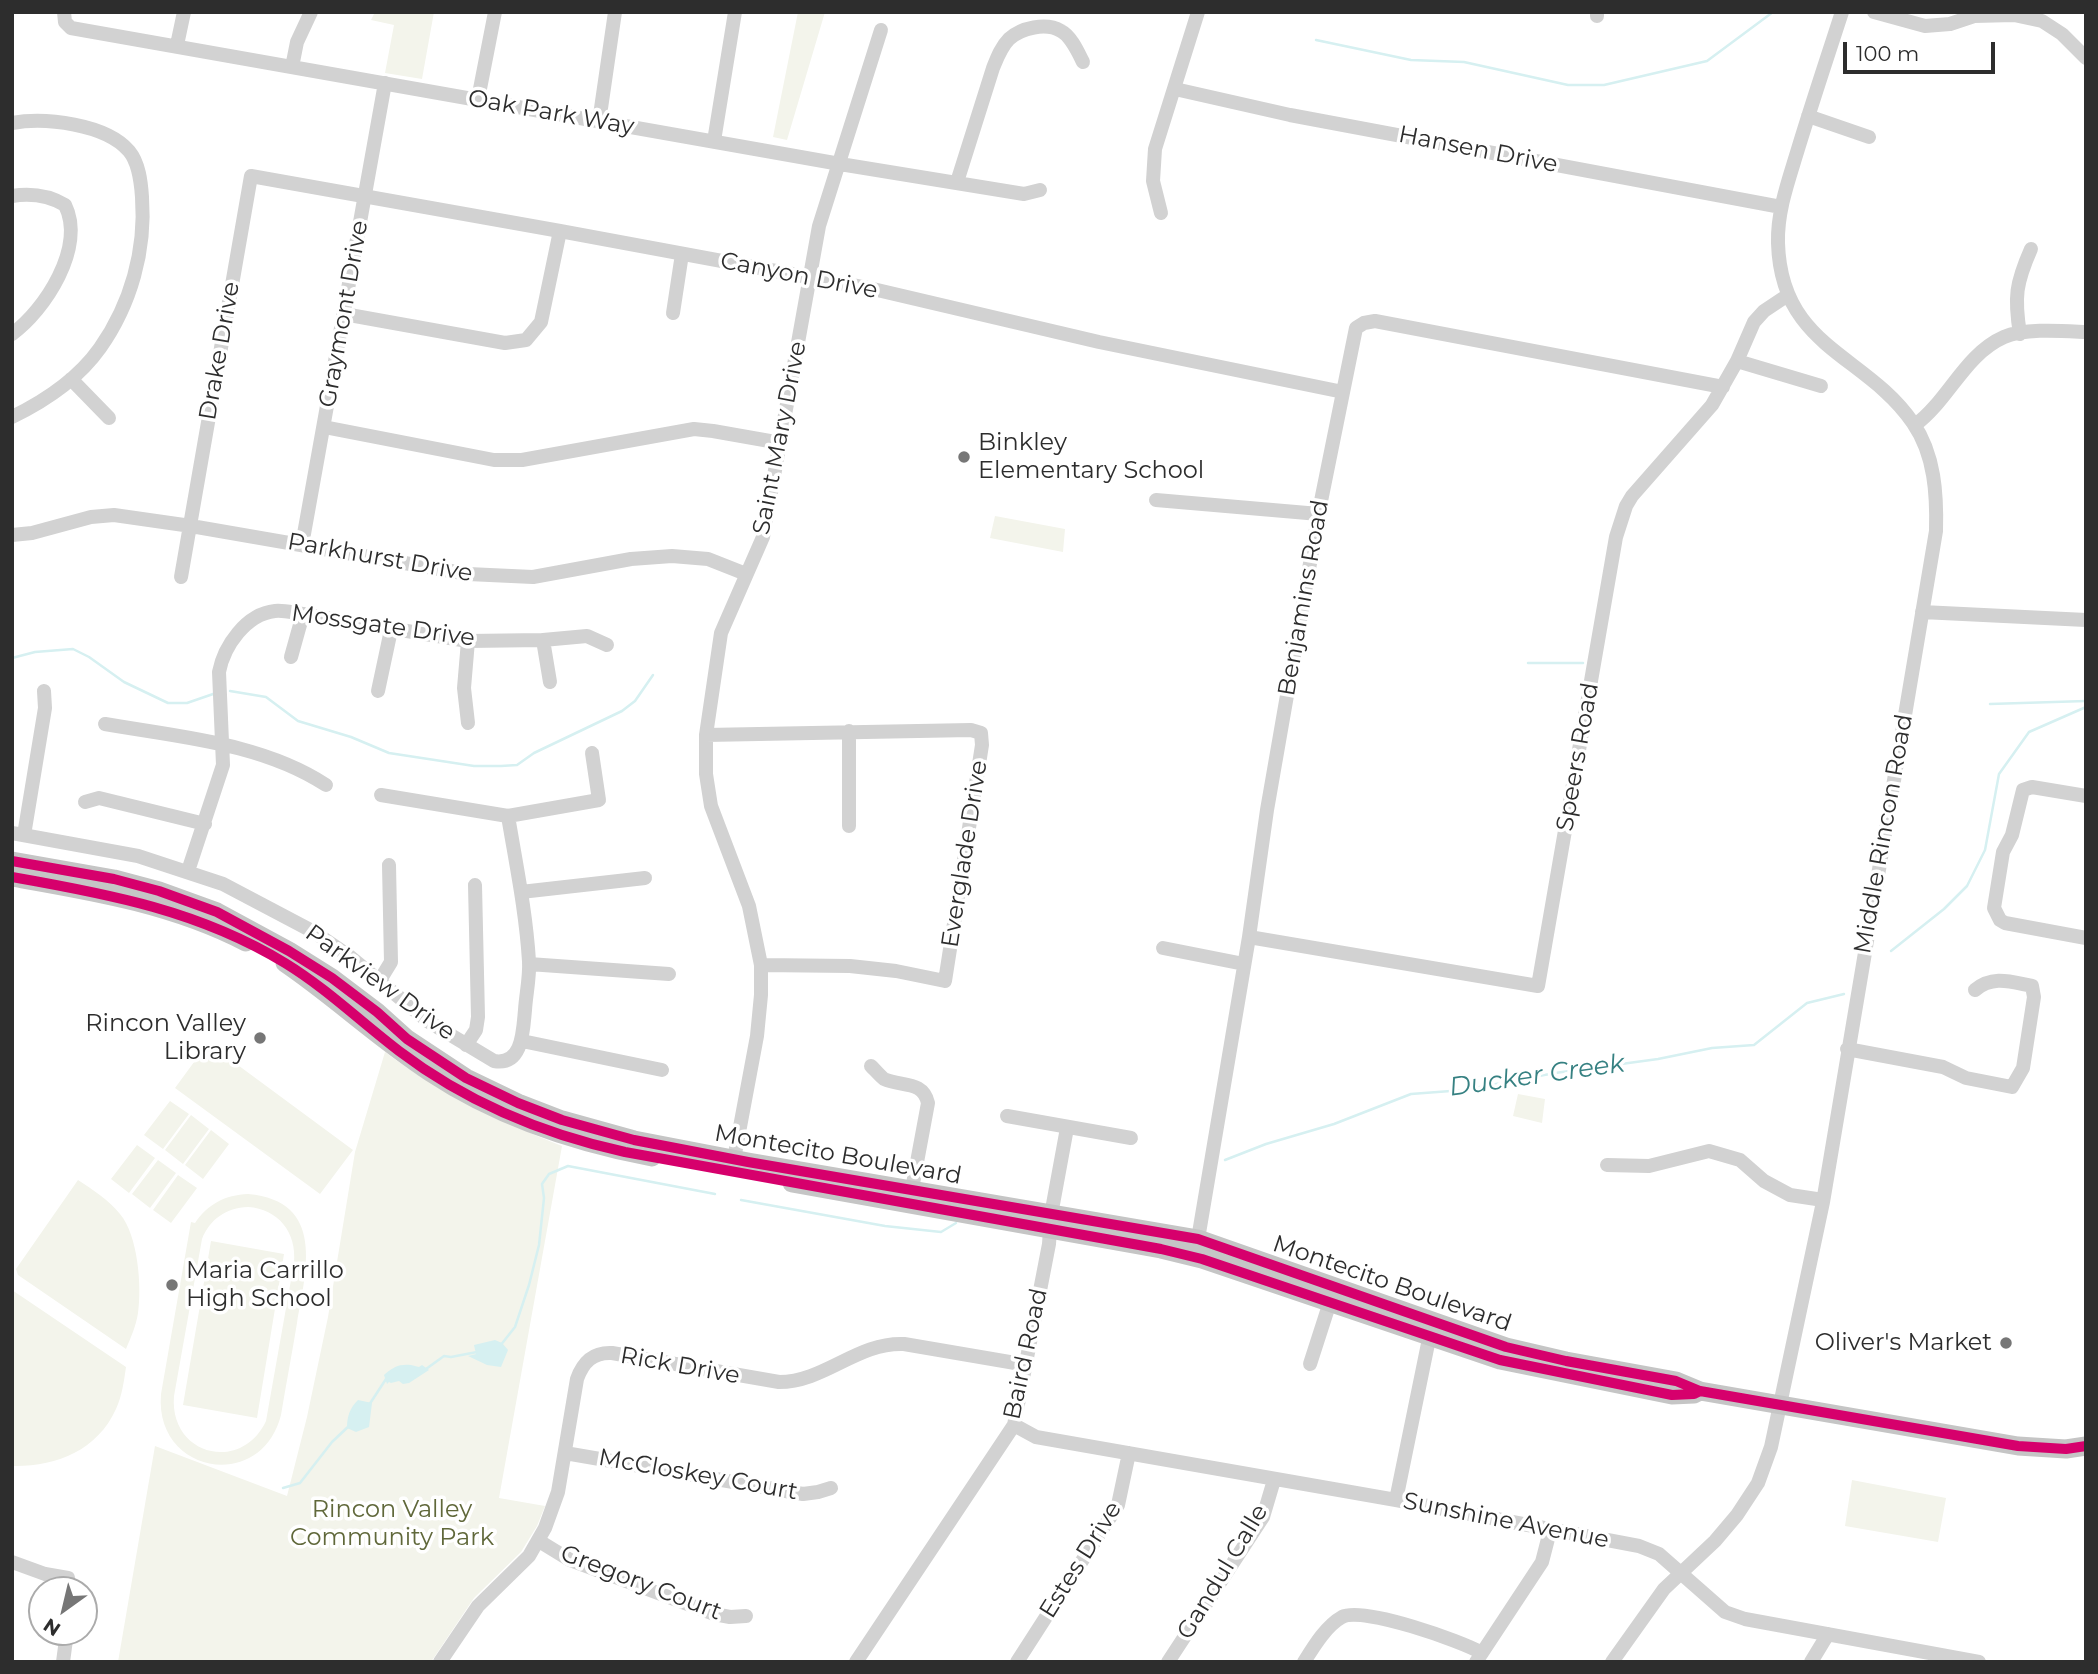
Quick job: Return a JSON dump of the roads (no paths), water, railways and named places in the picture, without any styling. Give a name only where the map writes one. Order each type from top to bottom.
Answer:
[{"type":"main road","name":"Montecito Boulevard","points":[[12,861],[114,879],[159,891],[217,912],[332,978],[407,1039],[466,1078],[519,1103],[594,1130],[734,1159],[912,1189],[1051,1221],[1202,1259],[1330,1303],[1431,1328]]},
{"type":"main road","name":"Montecito Boulevard","points":[[12,877],[154,905],[236,937],[285,963],[430,1073],[509,1116],[560,1136],[625,1152],[1051,1221],[1198,1239],[1431,1328],[1500,1360],[1576,1377],[1672,1395],[1694,1394],[1700,1391],[2018,1446],[2086,1446]]},
{"type":"street","points":[[177,45],[184,12]]},
{"type":"street","points":[[292,67],[297,42],[311,12]]},
{"type":"street","points":[[478,99],[495,12]]},
{"type":"street","points":[[599,122],[615,12]]},
{"type":"street","points":[[714,141],[735,12]]},
{"type":"street","points":[[1161,213],[1153,181],[1155,149],[1198,12]]},
{"type":"street","name":"Middle Rincon Road","points":[[1612,1662],[1649,1607],[1680,1571],[1715,1541],[1737,1515],[1753,1492],[1771,1447],[1782,1405],[1823,1200],[1936,531],[1937,502],[1931,464],[1915,425],[1894,399],[1817,337],[1802,320],[1788,295],[1780,265],[1778,242],[1781,207],[1842,12]]},
{"type":"street","points":[[1874,12],[1925,26],[1950,24],[1974,16],[2014,15],[2042,21],[2062,34],[2086,58]]},
{"type":"street","name":"Oak Park Way","points":[[64,17],[71,28],[599,122],[1024,194],[1040,190]]},
{"type":"street","points":[[957,182],[993,68],[999,52],[1010,38],[1025,30],[1045,26],[1062,31],[1083,62]]},
{"type":"street","name":"Saint Mary Drive","points":[[734,1159],[757,1036],[761,965],[749,906],[711,806],[706,775],[706,735],[721,633],[763,537],[819,226],[881,30]]},
{"type":"street","name":"Graymont Drive","points":[[302,545],[384,83]]},
{"type":"street","name":"Hansen Drive","points":[[1175,89],[1290,115],[1781,207]]},
{"type":"street","points":[[1808,116],[1869,137]]},
{"type":"street","points":[[12,122],[57,122],[82,126],[105,134],[129,151],[141,182],[143,237],[127,301],[99,349],[71,379],[41,403],[12,417]]},
{"type":"street","name":"Canyon Drive","points":[[251,176],[884,292],[1099,342],[1343,392]]},
{"type":"street","name":"Drake Drive","points":[[181,577],[251,176]]},
{"type":"street","points":[[12,196],[25,194],[53,198],[65,205],[71,225],[67,253],[56,282],[36,313],[12,334]]},
{"type":"street","points":[[344,314],[505,343],[526,340],[541,322],[560,231]]},
{"type":"street","points":[[2020,334],[2016,307],[2019,277],[2031,249]]},
{"type":"street","points":[[673,313],[682,254]]},
{"type":"street","name":"Speers Road","points":[[1249,937],[1538,986],[1616,537],[1624,511],[1632,495],[1712,405],[1737,361],[1754,322],[1764,311],[1788,295]]},
{"type":"street","name":"Benjamins Road","points":[[1198,1239],[1249,937],[1267,810],[1319,514],[1356,328],[1375,321],[1723,387]]},
{"type":"street","points":[[1915,425],[1928,416],[1990,345],[2005,337],[2020,334],[2086,332]]},
{"type":"street","points":[[1737,361],[1821,386]]},
{"type":"street","points":[[71,379],[109,418]]},
{"type":"street","points":[[324,427],[495,460],[522,460],[694,429],[781,443]]},
{"type":"street","points":[[1156,500],[1319,514]]},
{"type":"street","name":"Parkhurst Drive","points":[[12,535],[32,533],[91,517],[114,515],[468,574],[533,577],[631,559],[672,556],[708,559],[746,574]]},
{"type":"street","name":"Mossgate Drive","points":[[188,871],[223,765],[220,691],[222,657],[249,622],[275,611],[468,641],[543,640],[587,636],[607,645]]},
{"type":"street","points":[[1922,612],[2086,620]]},
{"type":"street","points":[[291,657],[303,614]]},
{"type":"street","points":[[378,691],[391,630]]},
{"type":"street","points":[[543,640],[550,682]]},
{"type":"street","points":[[468,641],[464,688],[468,723]]},
{"type":"street","points":[[18,834],[45,708],[44,691]]},
{"type":"street","points":[[105,724],[223,744],[302,770],[326,785]]},
{"type":"street","name":"Everglade Drive","points":[[706,735],[971,730],[981,733],[981,755],[945,981],[896,971],[850,966],[761,965]]},
{"type":"street","points":[[849,731],[849,827]]},
{"type":"street","points":[[381,795],[508,816],[599,800],[592,753]]},
{"type":"street","points":[[2086,796],[2032,787],[2023,790],[2012,835],[2003,852],[1994,908],[2000,920],[2005,923],[2086,938]]},
{"type":"street","points":[[85,802],[99,798],[205,824]]},
{"type":"street","points":[[508,816],[521,892],[529,964],[522,1041],[662,1070]]},
{"type":"street","name":"Parkview Drive","points":[[18,834],[138,856],[223,884],[314,932],[380,980],[429,1022],[494,1061],[511,1058],[522,1041]]},
{"type":"street","points":[[380,980],[391,962],[389,865]]},
{"type":"street","points":[[521,892],[645,878]]},
{"type":"street","points":[[466,1045],[476,1030],[478,1017],[475,885]]},
{"type":"street","points":[[1163,948],[1244,964]]},
{"type":"street","points":[[529,964],[668,974]]},
{"type":"street","points":[[1847,1049],[1943,1067],[1966,1077],[2012,1087],[2023,1068],[2034,997],[2032,986],[1996,980],[1984,983],[1975,990]]},
{"type":"street","points":[[871,1066],[883,1079],[920,1088],[926,1095],[928,1104],[912,1189]]},
{"type":"street","points":[[1007,1116],[1131,1138]]},
{"type":"street","name":"Baird Road","points":[[856,1662],[1014,1425],[1027,1365],[1067,1128]]},
{"type":"street","points":[[1607,1165],[1649,1166],[1709,1151],[1740,1160],[1764,1181],[1790,1195],[1823,1200]]},
{"type":"street","points":[[1310,1364],[1330,1303]]},
{"type":"street","points":[[1396,1500],[1431,1328]]},
{"type":"street","name":"Rick Drive","points":[[440,1662],[478,1606],[522,1563],[538,1541],[555,1502],[580,1372],[592,1356],[604,1353],[779,1382],[804,1379],[867,1349],[885,1344],[904,1344],[1027,1365]]},
{"type":"street","name":"Sunshine Avenue","points":[[1014,1425],[1035,1437],[1396,1500],[1639,1546],[1659,1554],[1726,1612],[1745,1619],[1979,1662]]},
{"type":"street","name":"McCloskey Court","points":[[565,1453],[803,1494],[831,1488]]},
{"type":"street","name":"Estes Drive","points":[[1017,1662],[1118,1505],[1129,1453]]},
{"type":"street","name":"Gandul Calle","points":[[1168,1662],[1263,1517],[1274,1479]]},
{"type":"street","points":[[1304,1662],[1328,1629],[1344,1615],[1360,1615],[1411,1626],[1465,1643],[1479,1657],[1542,1562],[1550,1531]]},
{"type":"street","name":"Gregory Court","points":[[538,1541],[570,1560],[714,1614],[746,1616]]},
{"type":"street","points":[[12,1562],[56,1576]]},
{"type":"street","points":[[1811,1662],[1828,1634]]},
{"type":"water","points":[[495,1340],[508,1350],[501,1367],[487,1365],[468,1356],[476,1354],[474,1345]]},
{"type":"water","points":[[422,1365],[429,1370],[409,1383],[403,1384],[399,1381],[387,1384],[384,1375],[387,1372],[393,1368]]},
{"type":"water","points":[[358,1400],[372,1403],[369,1427],[356,1432],[347,1428],[347,1424],[351,1409]]},
{"type":"waterway","points":[[1316,40],[1411,60],[1464,62],[1568,85],[1604,85],[1707,61],[1773,12]]},
{"type":"waterway","points":[[12,658],[35,652],[73,649],[124,682],[168,703],[187,703],[216,693]]},
{"type":"waterway","points":[[1528,663],[1583,663]]},
{"type":"waterway","points":[[230,691],[266,697],[298,721],[351,737],[389,753],[474,766],[501,766],[517,765],[534,753],[622,711],[635,701],[653,675]]},
{"type":"waterway","points":[[1990,704],[2086,701]]},
{"type":"waterway","name":"Ducker Creek","points":[[1891,951],[1944,909],[1967,886],[1985,850],[1999,774],[2029,732],[2086,707]]},
{"type":"waterway","name":"Ducker Creek","points":[[1225,1160],[1266,1144],[1334,1124],[1411,1094],[1464,1090],[1712,1048],[1754,1045],[1807,1003],[1844,994]]},
{"type":"waterway","name":"Ducker Creek","points":[[500,1346],[515,1327],[529,1285],[539,1245],[544,1198],[542,1184],[549,1174],[568,1166],[715,1194]]},
{"type":"waterway","name":"Ducker Creek","points":[[741,1200],[885,1226],[941,1232],[956,1223]]},
{"type":"waterway","name":"Ducker Creek","points":[[426,1369],[444,1356],[477,1352]]},
{"type":"waterway","name":"Ducker Creek","points":[[369,1405],[386,1379]]},
{"type":"waterway","name":"Ducker Creek","points":[[283,1488],[300,1483],[332,1442],[350,1425]]},
{"type":"place","name":"Binkley Elementary School","points":[[964,457]]},
{"type":"place","name":"Rincon Valley Library","points":[[260,1038]]},
{"type":"place","name":"Maria Carrillo High School","points":[[172,1285]]},
{"type":"place","name":"Oliver's Market","points":[[2006,1343]]},
{"type":"park label","name":"Rincon Valley Community Park","points":[[392,1524]]}]
